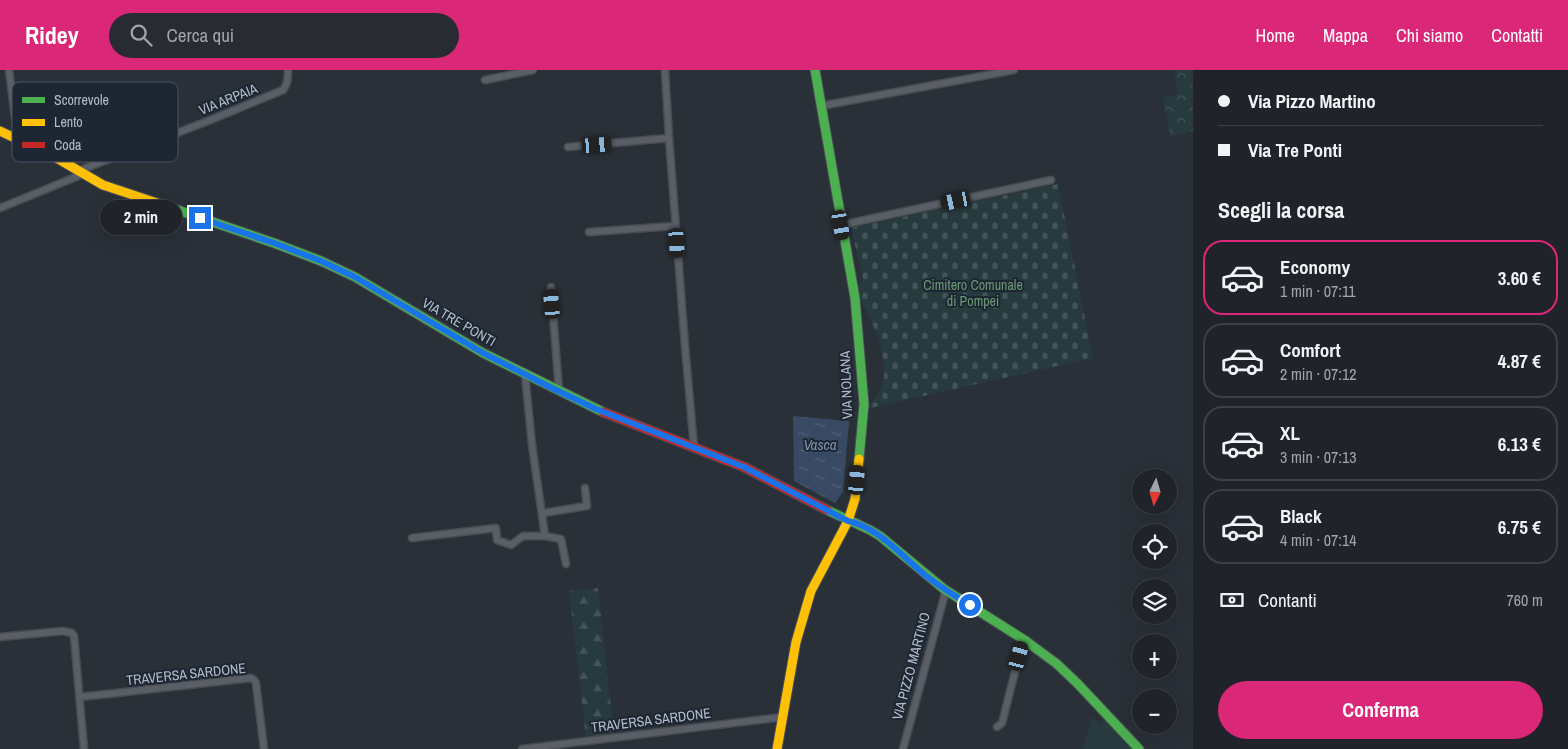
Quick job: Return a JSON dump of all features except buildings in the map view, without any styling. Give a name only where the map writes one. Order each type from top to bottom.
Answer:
[{"type":"street","points":[[9,70],[12,93]]},
{"type":"street","name":"VIA ARPAIA","points":[[178,133],[283,90],[286,86],[288,70]]},
{"type":"street","points":[[485,80],[533,70]]},
{"type":"street","points":[[664,70],[684,346],[694,447]]},
{"type":"street","name":"VIA NOLANA","points":[[777,749],[796,642],[811,592],[848,521],[855,500],[864,404],[855,298],[815,70]]},
{"type":"street","points":[[822,106],[1014,70]]},
{"type":"street","name":"VIA TRE PONTI","points":[[0,130],[12,137]]},
{"type":"street","points":[[568,147],[669,138]]},
{"type":"street","name":"VIA TRE PONTI","points":[[63,162],[103,185],[274,243],[321,261],[355,277],[483,353],[559,391],[596,409],[744,467],[848,521]]},
{"type":"street","name":"VIA ARPAIA","points":[[80,172],[105,162]]},
{"type":"street","points":[[0,208],[80,172]]},
{"type":"street","points":[[841,225],[1051,180]]},
{"type":"street","points":[[589,232],[675,226]]},
{"type":"street","points":[[551,287],[559,391]]},
{"type":"street","points":[[525,374],[532,445],[546,536]]},
{"type":"street","points":[[542,513],[587,506],[585,488]]},
{"type":"street","points":[[848,521],[861,523],[946,590],[1059,665],[1139,749]]},
{"type":"street","points":[[412,538],[496,528],[497,540],[511,545],[523,536],[546,536],[562,539],[566,564]]},
{"type":"street","name":"VIA PIZZO MARTINO","points":[[903,749],[946,590]]},
{"type":"street","points":[[0,637],[63,631],[72,633],[74,636],[84,749]]},
{"type":"street","points":[[997,728],[1002,723],[1023,640]]},
{"type":"street","name":"TRAVERSA SARDONE","points":[[80,697],[251,678],[256,683],[264,749]]},
{"type":"street","name":"TRAVERSA SARDONE","points":[[522,749],[783,716]]},
{"type":"green space","points":[[1174,70],[1193,70],[1193,131],[1170,136],[1163,98],[1178,95]]},
{"type":"green space","name":"Cimitero Comunale di Pompei","points":[[1058,184],[1093,358],[866,409],[876,398],[882,386],[884,363],[873,325],[855,293],[863,278],[851,228]]},
{"type":"green space","points":[[598,588],[614,734],[586,738],[569,591]]},
{"type":"green space","points":[[1092,717],[1102,723],[1104,717],[1135,749],[1083,749]]},
{"type":"water","name":"Vasca","points":[[793,416],[849,421],[843,492],[835,503],[794,481]]},
{"type":"traffic: fast","points":[[815,70],[855,298],[864,404],[859,459]]},
{"type":"traffic: fast","points":[[172,208],[274,243],[321,261],[355,277],[483,353],[603,412]]},
{"type":"traffic: fast","points":[[827,510],[880,536],[944,589],[1026,641],[1057,664],[1139,749]]},
{"type":"traffic: slow","points":[[0,131],[12,137]]},
{"type":"traffic: slow","points":[[64,162],[103,185],[172,208]]},
{"type":"traffic: slow","points":[[777,749],[796,642],[811,591],[848,521],[855,499],[859,459]]},
{"type":"traffic: jam","points":[[603,412],[744,467],[827,510]]},
{"type":"route","points":[[200,218],[321,261],[355,277],[483,353],[550,387],[596,409],[744,467],[784,486],[848,521],[861,523],[882,538],[926,576],[970,605]]}]
